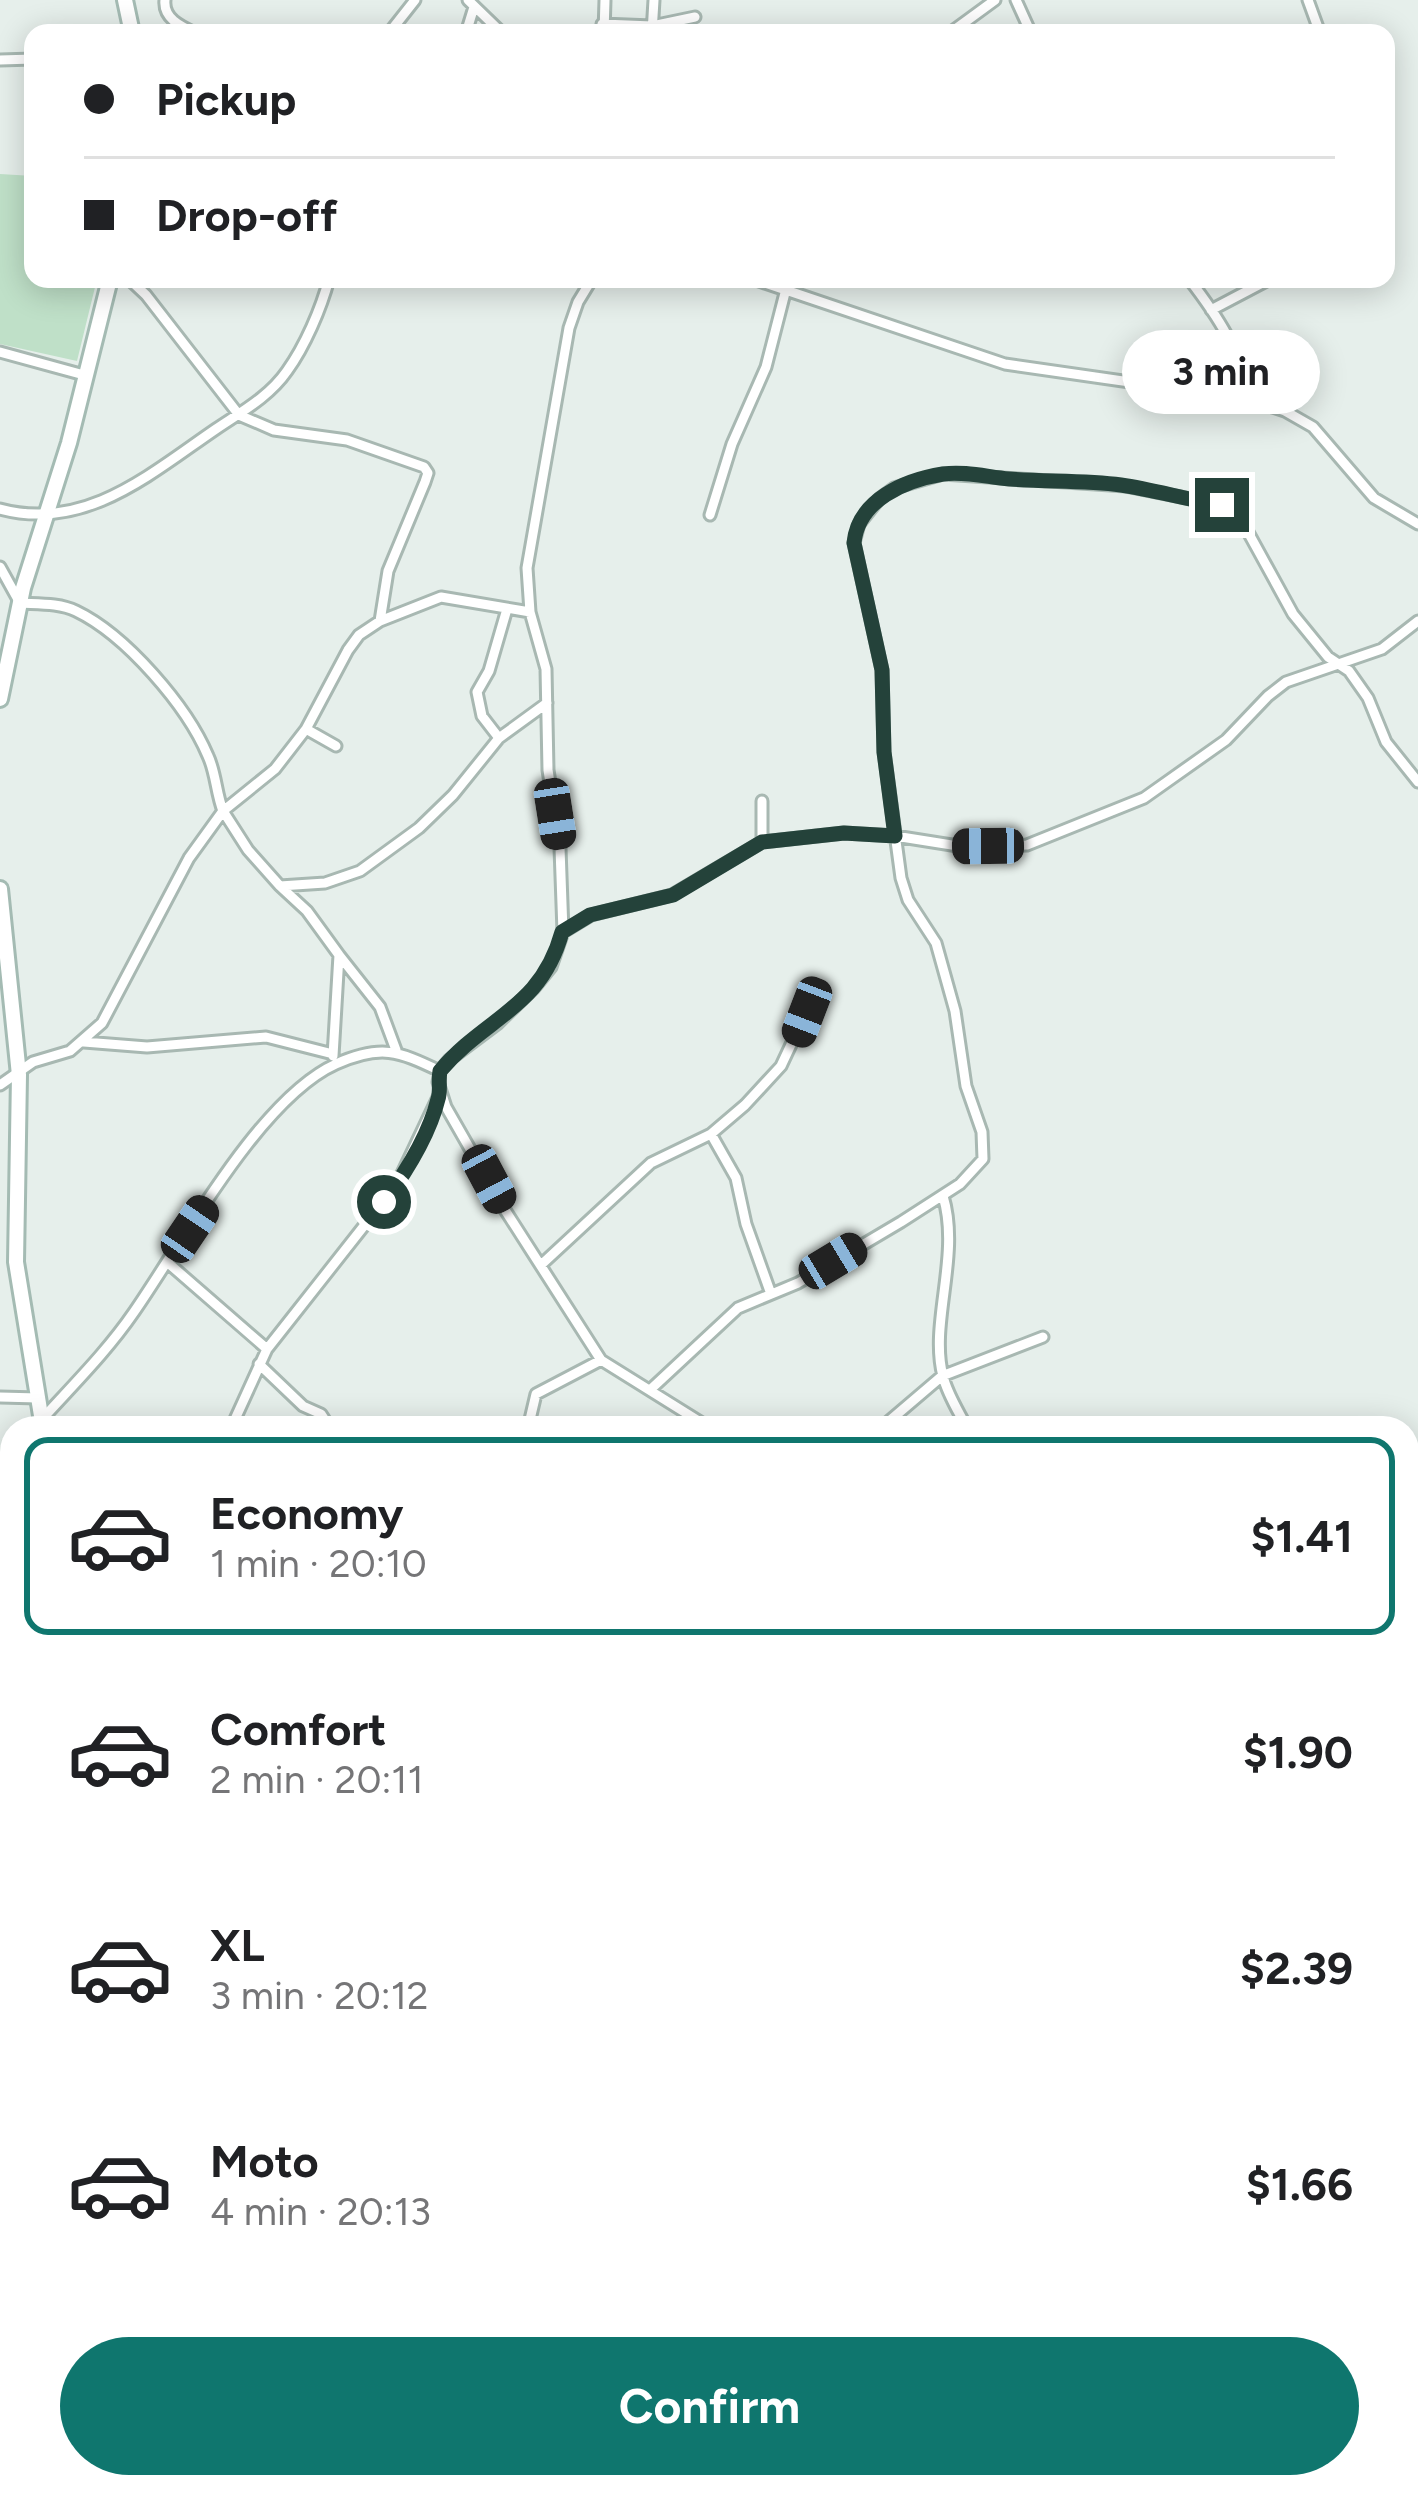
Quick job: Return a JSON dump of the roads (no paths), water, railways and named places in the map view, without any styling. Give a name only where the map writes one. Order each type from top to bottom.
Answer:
[{"type":"street","points":[[396,24],[416,0]]},
{"type":"street","points":[[962,24],[995,0]]},
{"type":"street","points":[[471,3],[493,24]]},
{"type":"street","points":[[672,24],[695,17]]},
{"type":"street","points":[[0,699],[6,649],[69,443],[108,288]]},
{"type":"street","points":[[139,288],[239,416],[274,430],[347,440],[424,467],[428,473],[388,571],[380,621]]},
{"type":"street","points":[[0,509],[45,516],[102,503],[239,416],[286,373],[326,288]]},
{"type":"street","points":[[237,1416],[268,1349],[397,1184],[440,1094],[440,1071],[534,988],[550,967],[562,932],[562,862],[548,770],[544,660],[530,612],[527,568],[569,328],[587,288]]},
{"type":"street","points":[[783,288],[1004,364],[1248,399],[1300,417],[1374,498],[1418,524]]},
{"type":"street","points":[[1195,288],[1246,377],[1248,399]]},
{"type":"street","points":[[1211,310],[1253,288]]},
{"type":"street","points":[[710,515],[732,444],[766,367],[786,289]]},
{"type":"street","points":[[0,352],[84,375]]},
{"type":"street","points":[[651,1389],[730,1313],[798,1283],[943,1196],[981,1163],[982,1132],[966,1086],[955,1011],[936,943],[904,890],[884,752],[882,670],[854,543],[859,524],[894,488],[943,474],[970,474],[1125,486],[1237,512],[1293,614],[1365,692],[1386,742],[1418,782]]},
{"type":"street","points":[[0,567],[20,603]]},
{"type":"street","points":[[0,1085],[33,1062],[84,1042],[110,1011],[204,831],[275,769],[306,728],[359,635],[380,621],[441,598],[458,597],[530,612]]},
{"type":"street","points":[[20,603],[78,612],[149,670],[207,752],[223,811],[248,850],[307,911],[380,1007],[396,1050]]},
{"type":"street","points":[[499,738],[482,716],[477,692],[489,671],[507,609]]},
{"type":"street","points":[[562,932],[590,915],[673,895],[762,842],[844,833],[958,846],[1019,847],[1048,837],[1144,798],[1226,740],[1286,682],[1382,649],[1418,621]]},
{"type":"street","points":[[280,886],[326,883],[360,871],[437,812],[499,738],[547,704]]},
{"type":"street","points":[[306,728],[336,746]]},
{"type":"street","points":[[762,801],[762,842]]},
{"type":"street","points":[[0,889],[19,1075],[8,1262],[42,1416]]},
{"type":"street","points":[[48,1416],[121,1330],[257,1136],[333,1059],[339,955]]},
{"type":"street","points":[[542,1264],[651,1163],[711,1134],[771,1079],[810,1004]]},
{"type":"street","points":[[84,1042],[147,1047],[266,1037],[333,1059],[396,1050],[440,1071]]},
{"type":"street","points":[[440,1094],[506,1210],[601,1360],[692,1416]]},
{"type":"street","points":[[711,1134],[736,1178],[746,1225],[771,1294]]},
{"type":"street","points":[[943,1196],[949,1239],[941,1325],[942,1376],[961,1416]]},
{"type":"street","points":[[167,1262],[268,1349]]},
{"type":"street","points":[[895,1416],[942,1376],[1043,1337]]},
{"type":"street","points":[[531,1416],[536,1394],[601,1360]]},
{"type":"street","points":[[259,1364],[303,1406],[322,1416]]},
{"type":"street","points":[[0,1397],[38,1398]]}]
